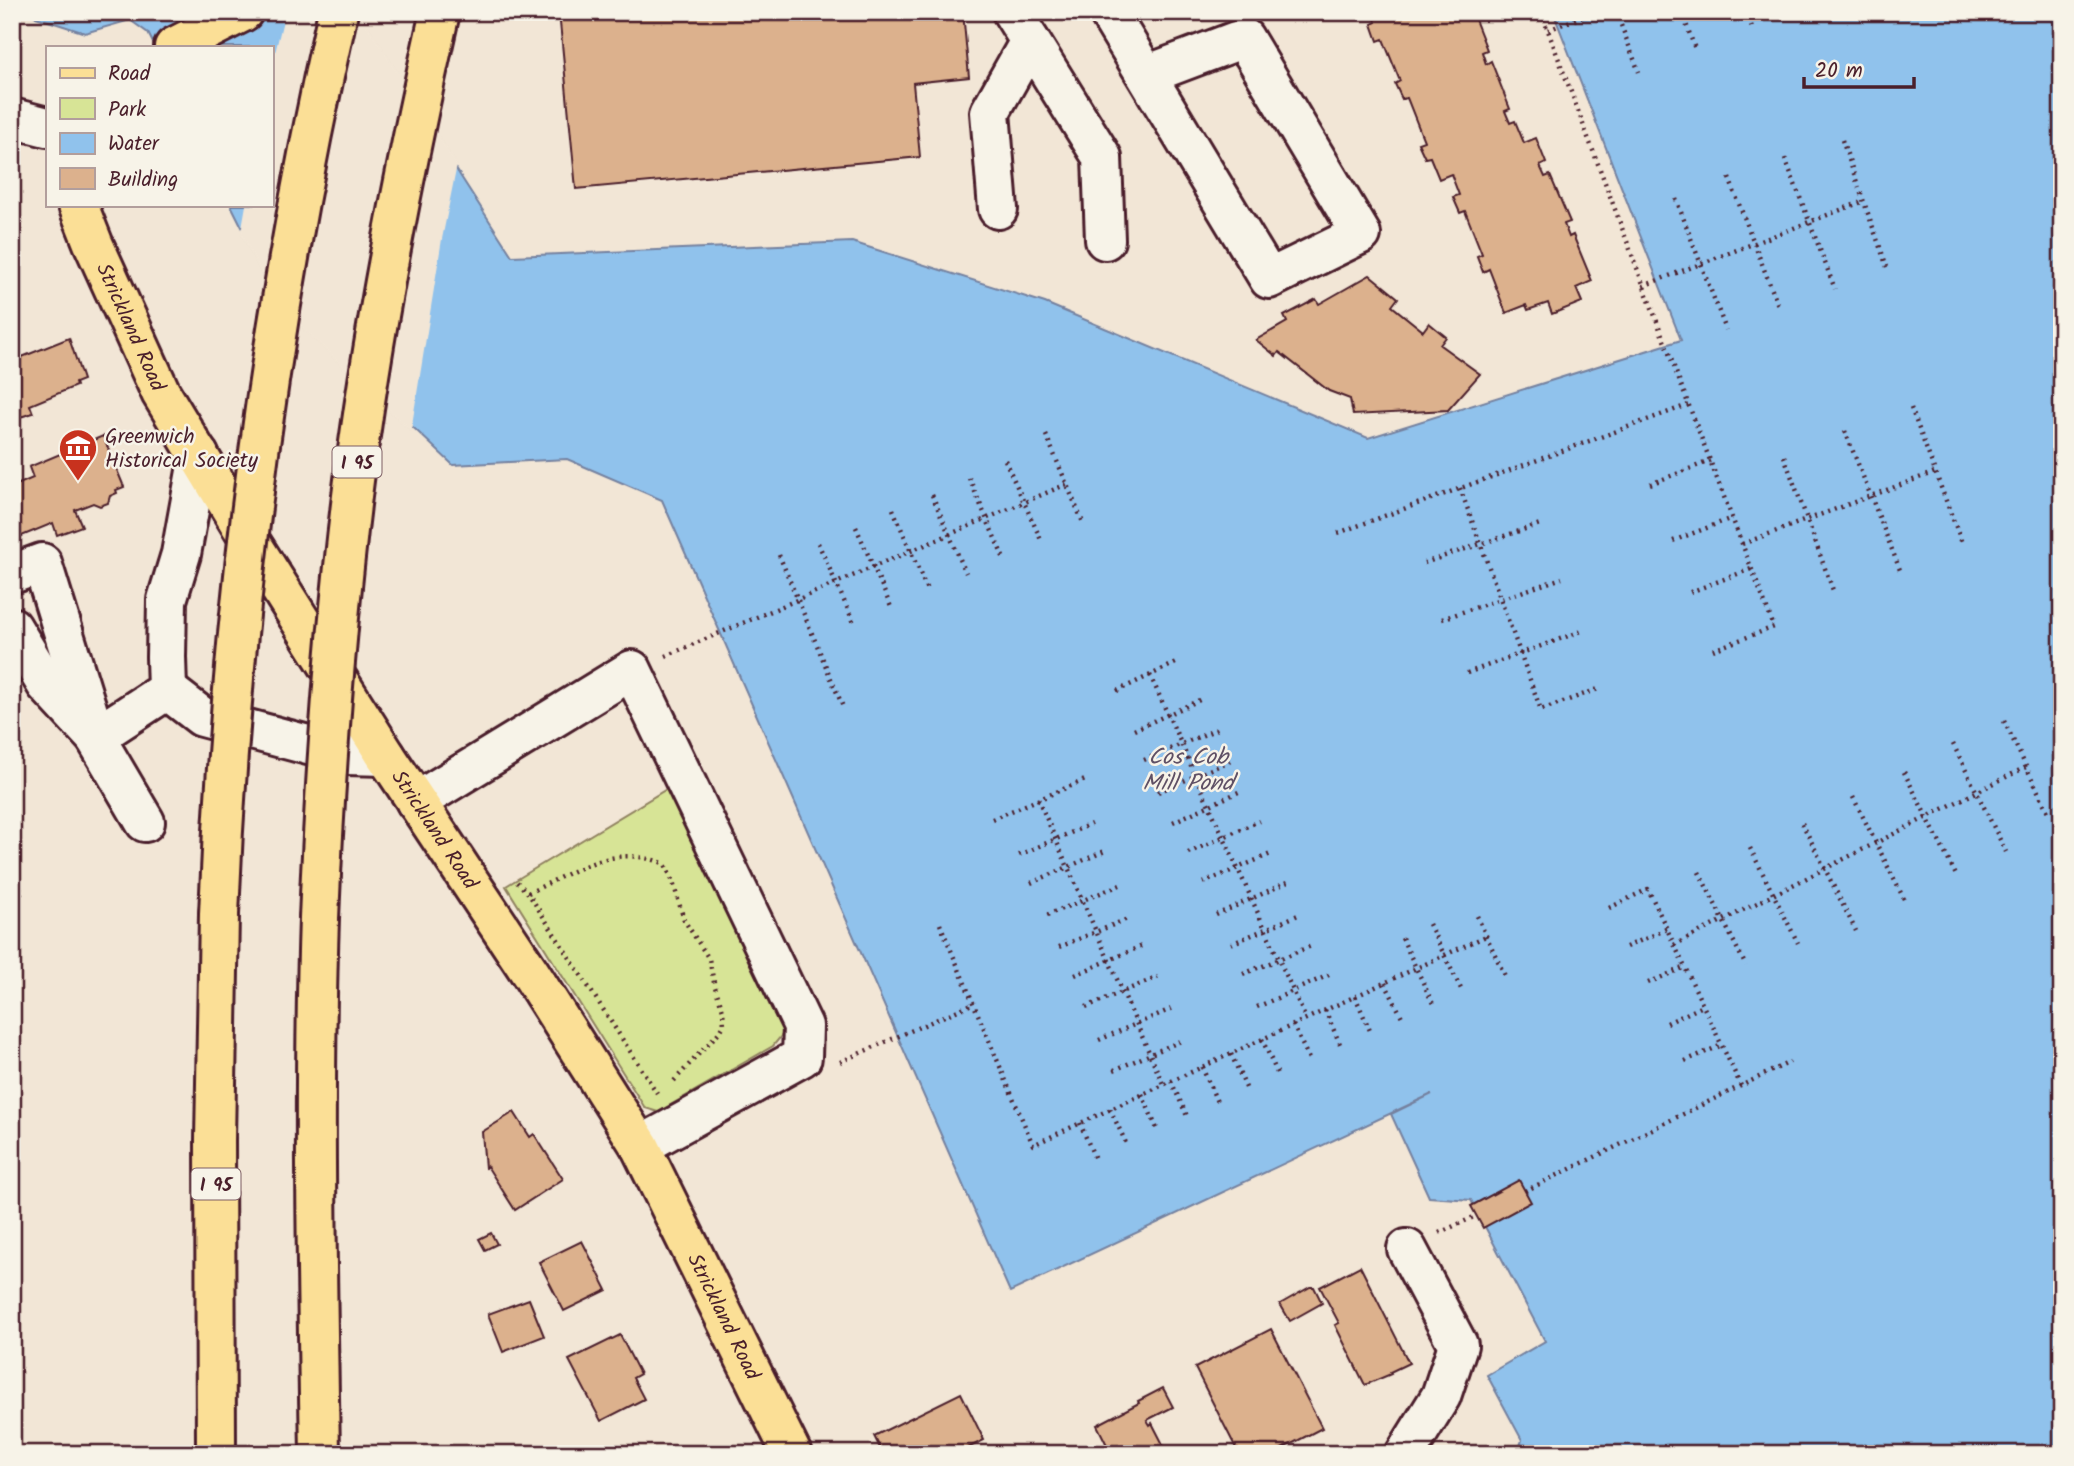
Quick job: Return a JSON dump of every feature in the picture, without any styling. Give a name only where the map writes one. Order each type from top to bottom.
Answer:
[{"type":"main road","points":[[176,46],[243,12]]},
{"type":"main road","name":"I 95","points":[[216,1454],[215,1140],[219,914],[229,724],[240,604],[275,336],[298,204],[338,12]]},
{"type":"main road","name":"I 95","points":[[320,1454],[314,1158],[315,1023],[327,759],[338,626],[354,481],[371,364],[394,231],[440,12]]},
{"type":"main road","name":"Strickland Road","points":[[78,206],[161,393],[386,756],[538,985],[640,1146],[792,1454]]},
{"type":"street","points":[[1108,12],[1269,279],[1361,234],[1244,38],[1146,75]]},
{"type":"street","points":[[998,209],[990,112],[1021,27]]},
{"type":"street","points":[[1021,27],[1102,157],[1105,240]]},
{"type":"street","points":[[12,118],[46,127]]},
{"type":"street","points":[[167,690],[167,600],[181,554],[199,455]]},
{"type":"street","points":[[12,574],[42,562],[96,737],[145,822]]},
{"type":"street","points":[[12,627],[46,684],[96,737]]},
{"type":"street","points":[[416,802],[632,670],[803,1026],[802,1057],[640,1146]]},
{"type":"street","points":[[96,737],[167,690]]},
{"type":"street","points":[[167,690],[202,716],[346,755],[386,756]]},
{"type":"street","points":[[1405,1454],[1441,1396],[1458,1345],[1407,1249]]},
{"type":"path","points":[[1541,12],[1774,627],[1713,650]]},
{"type":"path","points":[[1548,30],[1594,12]]},
{"type":"path","points":[[1616,12],[1639,72]]},
{"type":"path","points":[[1682,12],[1695,49]]},
{"type":"path","points":[[1746,12],[1753,30]]},
{"type":"path","points":[[1842,140],[1888,267]]},
{"type":"path","points":[[1785,158],[1835,289]]},
{"type":"path","points":[[1729,178],[1779,308]]},
{"type":"path","points":[[1676,199],[1698,265],[1726,330]]},
{"type":"path","points":[[1643,286],[1864,201]]},
{"type":"path","points":[[1338,533],[1688,405]]},
{"type":"path","points":[[1911,408],[1962,543]]},
{"type":"path","points":[[1845,431],[1900,570]]},
{"type":"path","points":[[1046,435],[1084,525]]},
{"type":"path","points":[[1784,456],[1833,593]]},
{"type":"path","points":[[1005,460],[1041,540]]},
{"type":"path","points":[[1650,484],[1710,461]]},
{"type":"path","points":[[1742,544],[1935,472]]},
{"type":"path","points":[[969,478],[1004,559]]},
{"type":"path","points":[[673,653],[1067,484]]},
{"type":"path","points":[[1460,488],[1541,710],[1601,688]]},
{"type":"path","points":[[932,495],[966,573]]},
{"type":"path","points":[[893,509],[927,590]]},
{"type":"path","points":[[1673,541],[1732,518]]},
{"type":"path","points":[[1424,563],[1543,523]]},
{"type":"path","points":[[856,527],[891,607]]},
{"type":"path","points":[[818,543],[854,623]]},
{"type":"path","points":[[779,555],[843,707]]},
{"type":"path","points":[[1690,592],[1751,569]]},
{"type":"path","points":[[1443,619],[1562,578]]},
{"type":"path","points":[[1467,673],[1582,631]]},
{"type":"path","points":[[1117,691],[1180,661]]},
{"type":"path","points":[[1150,675],[1306,1019]]},
{"type":"path","points":[[1134,730],[1204,698]]},
{"type":"path","points":[[2004,721],[2049,814]]},
{"type":"path","points":[[1144,760],[1217,729]]},
{"type":"path","points":[[1953,744],[2006,852]]},
{"type":"path","points":[[1158,792],[1230,761]]},
{"type":"path","points":[[1674,945],[2026,767]]},
{"type":"path","points":[[1904,772],[1956,876]]},
{"type":"path","points":[[992,819],[1085,780]]},
{"type":"path","points":[[1173,821],[1243,790]]},
{"type":"path","points":[[1853,797],[1906,903]]},
{"type":"path","points":[[1038,799],[1163,1084]]},
{"type":"path","points":[[1188,853],[1259,821]]},
{"type":"path","points":[[1801,822],[1856,931]]},
{"type":"path","points":[[1020,855],[1091,824]]},
{"type":"path","points":[[1750,848],[1798,943]]},
{"type":"path","points":[[1031,883],[1105,851]]},
{"type":"path","points":[[1203,883],[1273,853]]},
{"type":"path","points":[[528,893],[594,861],[623,855],[650,858],[665,864],[684,920],[709,959],[723,1010],[724,1025],[659,1097]]},
{"type":"path","points":[[1699,872],[1746,966]]},
{"type":"path","points":[[1216,915],[1288,882]]},
{"type":"path","points":[[1047,915],[1119,885]]},
{"type":"path","points":[[1609,908],[1648,889],[1741,1086]]},
{"type":"path","points":[[1231,944],[1298,915]]},
{"type":"path","points":[[1477,916],[1505,976]]},
{"type":"path","points":[[1059,947],[1130,918]]},
{"type":"path","points":[[940,924],[1033,1145],[1486,936]]},
{"type":"path","points":[[1429,924],[1462,991]]},
{"type":"path","points":[[1626,947],[1667,929]]},
{"type":"path","points":[[1402,938],[1434,1006]]},
{"type":"path","points":[[1075,975],[1144,945]]},
{"type":"path","points":[[1243,974],[1314,945]]},
{"type":"path","points":[[1648,983],[1685,967]]},
{"type":"path","points":[[1257,1007],[1329,975]]},
{"type":"path","points":[[1086,1007],[1158,977]]},
{"type":"path","points":[[1385,983],[1402,1017]]},
{"type":"path","points":[[1355,996],[1371,1033]]},
{"type":"path","points":[[860,1053],[974,1003]]},
{"type":"path","points":[[1667,1023],[1703,1006]]},
{"type":"path","points":[[1099,1040],[1171,1009]]},
{"type":"path","points":[[1325,1010],[1340,1044]]},
{"type":"path","points":[[1293,1025],[1310,1061]]},
{"type":"path","points":[[1114,1070],[1183,1040]]},
{"type":"path","points":[[1262,1040],[1278,1074]]},
{"type":"path","points":[[1685,1061],[1722,1045]]},
{"type":"path","points":[[1231,1054],[1247,1090]]},
{"type":"path","points":[[1525,1191],[1790,1062]]},
{"type":"path","points":[[1202,1067],[1217,1102]]},
{"type":"path","points":[[1171,1081],[1187,1116]]},
{"type":"path","points":[[1142,1094],[1157,1129]]},
{"type":"path","points":[[1110,1109],[1127,1146]]},
{"type":"path","points":[[1080,1123],[1095,1159]]},
{"type":"green space","points":[[670,787],[784,1014],[782,1035],[773,1046],[658,1112],[645,1108],[506,886]]},
{"type":"water","name":"Cos Cob Mill Pond","points":[[31,12],[355,12],[512,256],[852,242],[1045,303],[1368,438],[1681,340],[1553,12],[2062,12],[2062,1454],[1517,1454],[1522,1440],[1487,1375],[1545,1341],[1471,1200],[1429,1197],[1391,1114],[1432,1094],[1010,1292],[662,500],[567,459],[453,465],[279,301],[232,206],[273,206],[273,46],[154,46],[148,33],[130,20],[85,33],[36,17]]},
{"type":"pier","points":[[285,12],[359,12],[457,165],[442,239],[411,431],[276,303],[241,233],[246,206],[273,206],[273,61]]},
{"type":"building","points":[[559,12],[963,12],[969,77],[913,83],[920,157],[576,189]]},
{"type":"building","points":[[1373,12],[1472,12],[1487,50],[1482,52],[1486,64],[1491,61],[1510,109],[1505,111],[1510,123],[1515,121],[1524,143],[1536,138],[1546,163],[1540,166],[1545,177],[1550,175],[1570,222],[1564,224],[1569,237],[1573,235],[1592,281],[1576,288],[1582,302],[1552,314],[1548,303],[1528,310],[1526,305],[1506,313],[1489,269],[1483,272],[1477,256],[1482,254],[1465,211],[1460,213],[1453,197],[1459,195],[1451,174],[1439,179],[1430,157],[1425,158],[1418,143],[1424,141],[1407,98],[1402,99],[1395,84],[1400,81],[1383,39],[1378,41],[1372,24],[1376,22]]},
{"type":"building","points":[[1370,275],[1398,298],[1392,306],[1423,331],[1429,323],[1446,337],[1440,345],[1480,374],[1448,410],[1353,415],[1350,399],[1329,391],[1279,352],[1276,356],[1256,340],[1287,322],[1284,316],[1316,299],[1319,304]]},
{"type":"building","points":[[69,338],[83,380],[75,383],[76,386],[30,405],[33,413],[20,417],[17,411],[12,413],[12,361]]},
{"type":"building","points":[[103,436],[124,487],[110,496],[108,503],[100,506],[93,503],[75,510],[82,526],[57,535],[53,523],[12,540],[12,487],[33,478],[29,467]]},
{"type":"building","points":[[12,876],[22,894],[12,901]]},
{"type":"building","points":[[514,1112],[530,1137],[534,1134],[563,1179],[515,1210],[487,1166],[485,1168],[482,1132]]},
{"type":"building","points":[[1519,1180],[1531,1202],[1483,1228],[1471,1206]]},
{"type":"building","points":[[491,1233],[497,1244],[485,1250],[479,1239]]},
{"type":"building","points":[[582,1241],[607,1290],[564,1311],[539,1262]]},
{"type":"building","points":[[1360,1266],[1409,1363],[1365,1385],[1335,1325],[1339,1323],[1320,1287]]},
{"type":"building","points":[[1314,1287],[1322,1303],[1290,1321],[1280,1304]]},
{"type":"building","points":[[529,1299],[544,1336],[503,1352],[488,1314]]},
{"type":"building","points":[[1271,1329],[1322,1428],[1272,1454],[1239,1454],[1195,1368]]},
{"type":"building","points":[[620,1335],[640,1374],[633,1378],[644,1399],[601,1421],[569,1360]]},
{"type":"building","points":[[1163,1388],[1173,1407],[1147,1420],[1150,1425],[1152,1423],[1168,1454],[1108,1454],[1104,1447],[1107,1445],[1097,1425]]},
{"type":"building","points":[[961,1393],[984,1440],[956,1454],[883,1454],[874,1436]]},
{"type":"place","name":"Greenwich Historical Society","points":[[78,482]]}]
